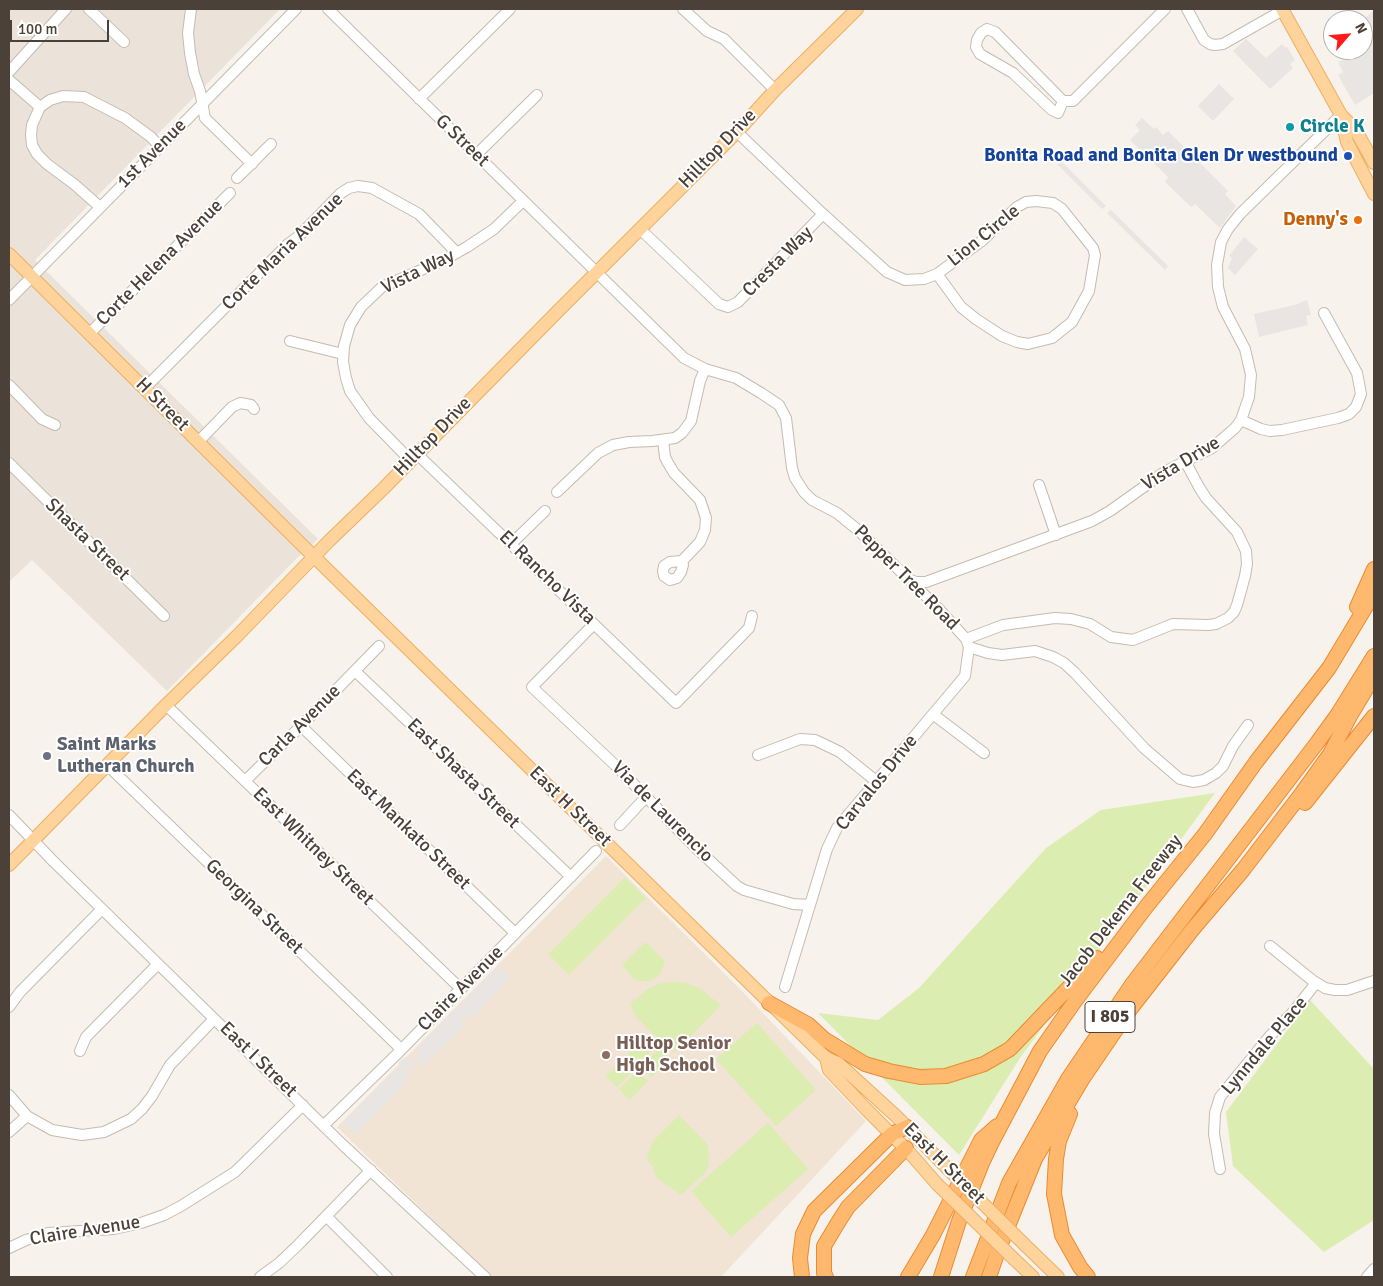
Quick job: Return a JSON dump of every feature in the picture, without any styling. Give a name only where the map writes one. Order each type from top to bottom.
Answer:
[{"type":"highway","points":[[1329,668],[1374,569]]},
{"type":"highway","name":"Jacob Dekema Freeway","points":[[941,1277],[971,1189],[1003,1120],[1040,1051],[1075,1001],[1146,907],[1205,834],[1256,762],[1329,668],[1374,593]]},
{"type":"highway","name":"I 805","points":[[973,1277],[1009,1183],[1068,1079],[1133,983],[1338,714],[1374,656]]},
{"type":"highway","points":[[991,1277],[998,1251],[1035,1159],[1078,1086],[1128,1012],[1192,930],[1243,870],[1330,754],[1374,676]]},
{"type":"highway","points":[[1263,843],[1286,826],[1374,716]]},
{"type":"highway","points":[[769,1003],[809,1025],[824,1039],[865,1064],[920,1077],[946,1076],[984,1064],[1010,1049],[1146,907]]},
{"type":"highway","points":[[1088,1277],[1080,1267],[1062,1235],[1054,1194],[1056,1159],[1064,1125],[1110,1040]]},
{"type":"highway","points":[[908,1277],[933,1235],[981,1140],[1003,1120]]},
{"type":"highway","points":[[802,1277],[800,1258],[803,1234],[814,1211],[892,1134],[907,1127]]},
{"type":"highway","points":[[826,1277],[824,1273],[824,1246],[839,1221],[848,1208],[906,1148]]},
{"type":"main road","name":"Hilltop Drive","points":[[9,865],[737,132],[775,90],[858,9]]},
{"type":"main road","points":[[1283,10],[1341,115],[1355,129],[1374,163]]},
{"type":"main road","points":[[1341,115],[1347,142],[1374,194]]},
{"type":"main road","name":"H Street","points":[[9,254],[314,556]]},
{"type":"main road","name":"East H Street","points":[[314,556],[769,1003],[826,1058],[838,1063],[907,1127],[1058,1277]]},
{"type":"main road","name":"East H Street","points":[[826,1058],[829,1070],[906,1148],[937,1184],[1033,1277]]},
{"type":"street","points":[[9,72],[66,9]]},
{"type":"street","points":[[89,9],[124,42]]},
{"type":"street","points":[[191,9],[188,33],[190,53],[205,118],[252,164]]},
{"type":"street","name":"1st Avenue","points":[[9,300],[296,9]]},
{"type":"street","name":"G Street","points":[[328,9],[596,273]]},
{"type":"street","points":[[419,99],[510,9]]},
{"type":"street","points":[[1063,101],[1058,113],[1052,110],[1013,73],[978,52],[976,48],[977,40],[983,31],[990,30],[995,32],[1063,101],[1073,101],[1165,9]]},
{"type":"street","points":[[1187,9],[1204,40],[1215,45],[1223,44],[1283,10]]},
{"type":"street","points":[[689,11],[707,30],[724,39],[775,90]]},
{"type":"street","points":[[9,80],[40,107]]},
{"type":"street","points":[[476,155],[537,95]]},
{"type":"street","points":[[100,207],[37,154],[32,145],[31,135],[32,126],[40,107],[50,100],[63,96],[84,97],[125,118],[151,137],[160,147]]},
{"type":"street","points":[[1324,313],[1357,373],[1361,394],[1356,407],[1349,414],[1338,418],[1282,430],[1270,431],[1261,429],[1241,420],[1249,397],[1251,375],[1245,349],[1222,307],[1218,288],[1217,266],[1221,242],[1228,229],[1240,214],[1341,115]]},
{"type":"street","name":"Lion Circle","points":[[737,132],[886,272],[905,280],[924,279],[937,274],[983,240],[1017,207],[1026,202],[1036,200],[1053,203],[1062,209],[1093,248],[1096,255],[1089,291],[1072,322],[1052,338],[1028,344],[1002,336],[976,319],[961,307],[937,274]]},
{"type":"street","points":[[237,178],[271,144]]},
{"type":"street","name":"Corte Maria Avenue","points":[[145,388],[288,244],[299,236],[341,193],[349,188],[358,186],[372,188],[419,214],[457,253]]},
{"type":"street","name":"Corte Helena Avenue","points":[[90,333],[230,193]]},
{"type":"street","name":"Vista Way","points":[[414,457],[369,418],[357,404],[346,378],[343,354],[345,338],[353,319],[361,307],[376,292],[390,283],[457,253],[494,229],[523,201]]},
{"type":"street","name":"Cresta Way","points":[[640,229],[719,304],[728,307],[738,302],[823,214]]},
{"type":"street","name":"Pepper Tree Road","points":[[596,273],[684,358],[704,369],[736,378],[762,393],[778,406],[786,418],[794,473],[804,492],[812,500],[837,513],[850,523],[938,608],[968,644],[988,653],[1002,655],[1035,651],[1064,663],[1144,748],[1180,780],[1193,782],[1204,780],[1216,773],[1223,766],[1233,746],[1248,725]]},
{"type":"street","points":[[290,341],[343,354]]},
{"type":"street","points":[[556,492],[598,453],[613,445],[663,440],[679,436],[688,426],[704,369]]},
{"type":"street","points":[[9,385],[42,419],[55,424]]},
{"type":"street","points":[[198,442],[232,407],[240,402],[251,404],[254,409]]},
{"type":"street","name":"Vista Drive","points":[[907,579],[916,582],[926,582],[1056,535],[1101,516],[1150,481],[1212,448],[1223,440],[1241,420]]},
{"type":"street","points":[[663,440],[665,457],[668,463],[674,473],[700,500],[706,518],[703,536],[682,561]]},
{"type":"street","name":"El Rancho Vista","points":[[414,457],[511,544],[676,703],[748,628],[752,616]]},
{"type":"street","points":[[968,644],[1003,625],[1055,618],[1071,619],[1090,624],[1111,637],[1133,640],[1173,624],[1208,625],[1216,624],[1228,618],[1234,612],[1237,605],[1245,576],[1247,564],[1246,551],[1236,532],[1206,498],[1185,461]]},
{"type":"street","name":"Shasta Street","points":[[9,463],[164,616]]},
{"type":"street","points":[[1039,485],[1056,535]]},
{"type":"street","points":[[511,544],[545,511]]},
{"type":"street","name":"Via de Laurencio","points":[[594,624],[532,686],[737,886],[744,890],[793,904],[810,905]]},
{"type":"street","name":"Carvalos Drive","points":[[785,987],[827,849],[837,828],[965,676],[968,644]]},
{"type":"street","name":"Carla Avenue","points":[[244,781],[379,646]]},
{"type":"street","name":"East Shasta Street","points":[[356,671],[571,877]]},
{"type":"street","name":"East Whitney Street","points":[[166,705],[461,989]]},
{"type":"street","points":[[934,715],[984,752]]},
{"type":"street","name":"East Mankato Street","points":[[301,726],[516,933]]},
{"type":"street","points":[[758,755],[800,739],[815,740],[840,752],[876,781]]},
{"type":"street","name":"Georgina Street","points":[[106,766],[401,1049]]},
{"type":"street","points":[[620,825],[646,797]]},
{"type":"street","name":"East I Street","points":[[9,815],[33,841],[214,1019],[485,1277]]},
{"type":"street","name":"Claire Avenue","points":[[324,1125],[596,851]]},
{"type":"street","points":[[9,1007],[20,992],[102,909]]},
{"type":"street","points":[[1270,946],[1325,988],[1349,990],[1374,981]]},
{"type":"street","points":[[80,1051],[86,1037],[158,964]]},
{"type":"street","name":"Lynndale Place","points":[[1220,1169],[1214,1134],[1215,1113],[1220,1098],[1316,983]]},
{"type":"street","points":[[9,1094],[27,1116],[52,1130],[74,1135],[104,1132],[130,1120],[144,1106],[170,1065],[214,1019]]},
{"type":"street","name":"Claire Avenue","points":[[9,1248],[48,1233],[114,1229],[141,1224],[164,1215],[235,1172],[303,1105]]},
{"type":"street","points":[[9,1132],[27,1116]]},
{"type":"street","points":[[260,1277],[279,1263],[371,1170]]},
{"type":"street","points":[[326,1216],[387,1277]]},
{"type":"street","points":[[1367,1277],[1374,1268]]},
{"type":"shaded area","points":[[9,9],[280,9],[35,260],[318,539],[296,559],[167,691],[32,560],[9,582]]},
{"type":"shaded area","points":[[1374,10],[1373,27],[1373,11]]},
{"type":"shaded area","points":[[1373,34],[1374,93],[1355,105],[1338,75],[1343,72],[1338,62],[1342,60],[1373,60]]},
{"type":"shaded area","points":[[1246,39],[1266,58],[1282,44],[1287,47],[1295,60],[1290,64],[1293,68],[1270,89],[1233,51]]},
{"type":"shaded area","points":[[1219,84],[1234,99],[1213,121],[1198,106]]},
{"type":"shaded area","points":[[1142,118],[1154,129],[1156,127],[1163,135],[1168,131],[1228,191],[1225,194],[1236,206],[1220,228],[1195,204],[1191,207],[1165,182],[1168,177],[1130,140],[1140,130],[1135,125]]},
{"type":"shaded area","points":[[1061,161],[1106,206],[1102,209],[1058,165]]},
{"type":"shaded area","points":[[1111,210],[1168,266],[1165,270],[1107,213]]},
{"type":"shaded area","points":[[1244,237],[1258,249],[1235,275],[1228,268],[1232,258],[1229,256]]},
{"type":"shaded area","points":[[1307,300],[1311,315],[1306,316],[1308,325],[1259,337],[1254,314],[1295,305]]},
{"type":"shaded area","name":"Hilltop Senior High School","points":[[606,856],[741,990],[866,1121],[721,1277],[492,1277],[337,1127]]},
{"type":"shaded area","points":[[498,967],[510,978],[472,1018],[466,1015],[462,1020],[464,1026],[423,1066],[420,1063],[409,1067],[409,1073],[406,1076],[409,1080],[355,1135],[343,1123],[397,1068],[401,1072],[402,1068],[398,1063],[405,1057],[410,1060],[420,1054],[416,1050]]},
{"type":"green space","points":[[1215,793],[1020,1058],[959,1155],[818,1013],[878,1020],[919,988],[1046,848],[1101,810]]},
{"type":"green space","points":[[625,877],[646,898],[569,975],[548,954]]},
{"type":"green space","points":[[644,943],[647,943],[665,961],[657,977],[649,981],[634,979],[622,965]]},
{"type":"green space","points":[[660,983],[686,983],[699,988],[721,1005],[675,1052],[672,1052],[636,1017],[630,1004],[648,989]]},
{"type":"green space","points":[[1310,1000],[1374,1069],[1374,1220],[1324,1252],[1233,1166],[1226,1112]]},
{"type":"green space","points":[[757,1023],[816,1090],[776,1126],[716,1059]]},
{"type":"green space","points":[[646,1036],[657,1046],[639,1064],[628,1054]]},
{"type":"green space","points":[[659,1049],[670,1059],[652,1077],[641,1067]]},
{"type":"green space","points":[[624,1058],[635,1069],[617,1087],[606,1076]]},
{"type":"green space","points":[[637,1071],[648,1081],[630,1100],[619,1089]]},
{"type":"green space","points":[[679,1115],[708,1145],[709,1159],[705,1173],[681,1195],[656,1177],[647,1157],[653,1141]]},
{"type":"green space","points":[[768,1123],[808,1169],[731,1237],[691,1191]]},
{"type":"place","name":"Circle K","points":[[1290,127]]},
{"type":"place","name":"Bonita Road and Bonita Glen Dr westbound","points":[[1348,156]]},
{"type":"place","name":"Denny's","points":[[1358,220]]},
{"type":"place","name":"Saint Marks Lutheran Church","points":[[47,756]]},
{"type":"place","name":"Hilltop Senior High School","points":[[606,1055]]}]
